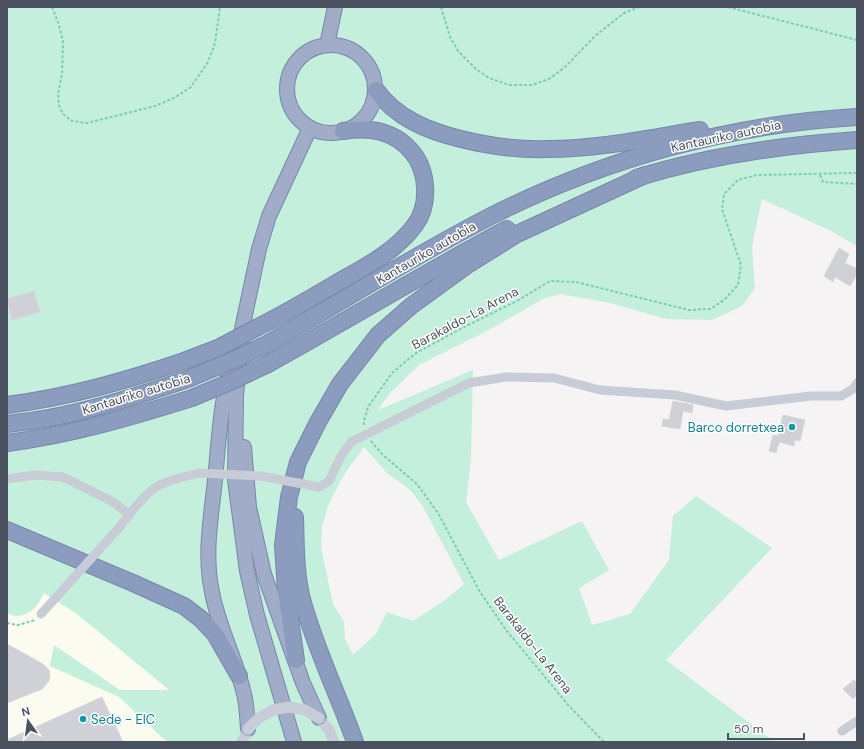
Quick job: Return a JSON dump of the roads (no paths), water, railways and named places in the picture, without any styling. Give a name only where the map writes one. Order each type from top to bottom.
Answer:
[{"type":"highway","points":[[327,45],[335,7]]},
{"type":"highway","points":[[7,405],[45,400],[136,378],[218,348],[336,284],[394,247],[415,225],[422,210],[425,189],[419,162],[404,144],[395,137],[378,130],[358,129],[326,133],[310,128],[297,117],[292,110],[287,93],[289,76],[297,61],[303,55],[318,47],[327,45],[343,46],[351,49],[361,56],[373,73],[376,90],[398,114],[443,135],[481,144],[520,149],[598,146],[772,120],[800,122]]},
{"type":"highway","points":[[343,132],[356,126],[366,117],[372,106],[376,90]]},
{"type":"highway","name":"Kantauriko autobia","points":[[7,424],[52,417],[94,408],[138,396],[188,379],[233,360],[265,345],[495,214],[555,187],[618,163],[704,138],[737,131],[800,122],[857,117]]},
{"type":"highway","points":[[245,736],[247,706],[239,676],[223,633],[212,593],[207,552],[222,404],[229,371],[242,329],[268,216],[310,128]]},
{"type":"highway","name":"Kantauriko autobia","points":[[7,443],[99,426],[192,398],[230,382],[268,364],[466,251],[559,205],[599,189],[692,163],[755,152],[821,143],[857,140]]},
{"type":"highway","points":[[296,660],[286,591],[283,545],[289,497],[298,462],[318,422],[340,384],[378,335],[411,306],[466,266],[517,234],[645,175]]},
{"type":"highway","points":[[242,329],[244,459],[249,507],[264,574],[303,683],[319,718]]},
{"type":"highway","points":[[242,329],[236,396],[235,480],[240,521],[247,571],[257,615],[294,742]]},
{"type":"highway","points":[[318,422],[304,465],[295,515],[296,561],[302,598],[315,640],[355,742]]},
{"type":"highway","points":[[7,530],[184,606],[201,619],[215,634],[239,676]]},
{"type":"street","points":[[41,614],[117,530],[140,502],[153,490],[173,480],[199,473],[260,476],[319,487],[328,481],[341,456],[352,442],[469,383],[506,377],[554,378],[600,390],[675,395],[726,406],[811,396],[841,396],[854,389],[857,383]]},
{"type":"street","points":[[7,479],[35,475],[63,477],[113,502],[130,515]]},
{"type":"street","points":[[245,736],[263,715],[273,710],[289,707],[305,710],[319,718],[329,730],[334,742]]},
{"type":"street","points":[[842,731],[857,722]]},
{"type":"place","name":"Barco dorretxea","points":[[792,427]]},
{"type":"place","name":"Sede - EIC","points":[[83,719]]}]
